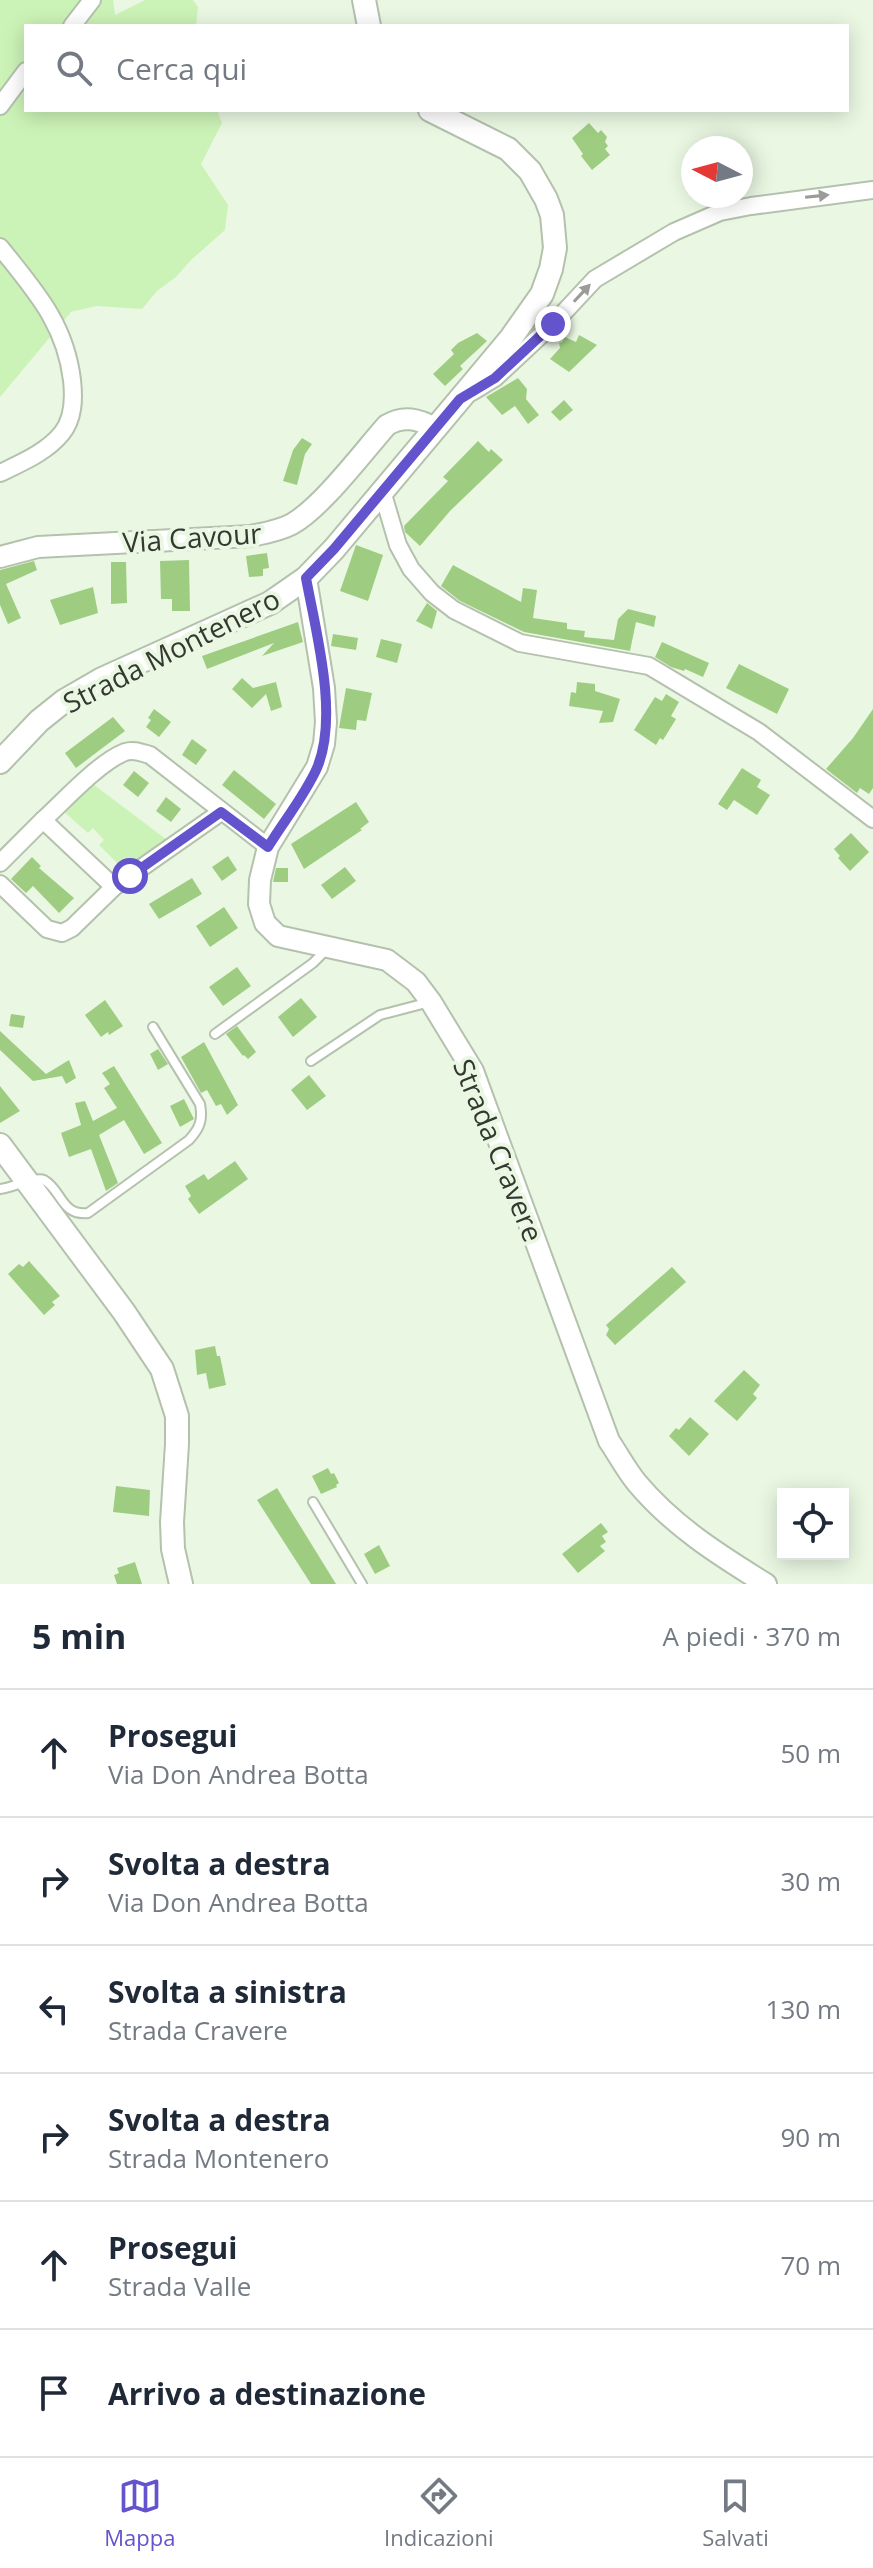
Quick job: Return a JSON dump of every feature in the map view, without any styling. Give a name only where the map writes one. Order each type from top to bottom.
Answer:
[{"type":"main road","points":[[364,0],[369,24]]},
{"type":"main road","name":"Strada Montenero","points":[[0,762],[39,721],[64,701],[102,679],[270,603],[306,578],[334,549],[511,338],[542,294],[555,248],[552,215],[530,171],[508,149],[434,112]]},
{"type":"main road","points":[[0,1145],[131,1322],[158,1361],[169,1385],[177,1416],[172,1522],[173,1549],[181,1584]]},
{"type":"street","points":[[74,24],[92,0]]},
{"type":"street","points":[[0,106],[24,74]]},
{"type":"street","points":[[460,399],[495,378],[553,324],[595,279],[674,232],[720,212],[873,190]]},
{"type":"street","points":[[0,247],[53,317],[69,356],[74,403],[63,432],[48,446],[0,473]]},
{"type":"street","name":"Via Cavour","points":[[0,557],[38,547],[251,536],[274,531],[293,524],[312,510],[387,425],[397,419],[407,419],[419,420],[435,428]]},
{"type":"street","points":[[382,491],[398,545],[411,569],[432,593],[454,610],[520,643],[649,666],[759,732],[873,819]]},
{"type":"street","name":"Strada Cravere","points":[[306,578],[324,688],[324,744],[317,767],[268,847],[260,880],[259,904],[265,923],[278,936],[387,960],[416,982],[473,1071],[609,1441],[635,1481],[672,1519],[706,1547],[766,1584]]},
{"type":"street","points":[[0,863],[98,770],[126,752],[137,751],[150,755],[268,847]]},
{"type":"street","points":[[0,884],[47,929],[62,933],[72,928],[114,887],[221,812]]},
{"type":"street","points":[[43,820],[114,887]]},
{"type":"lane","points":[[215,1034],[313,963],[329,947]]},
{"type":"lane","points":[[311,1061],[380,1015],[431,1002]]},
{"type":"lane","points":[[0,1189],[12,1188],[36,1178],[45,1180],[71,1211],[88,1213],[178,1149],[199,1129],[203,1116],[200,1104],[153,1027]]},
{"type":"lane","points":[[313,1502],[362,1584]]},
{"type":"green space","points":[[0,0],[113,0],[115,15],[145,0],[193,0],[198,7],[196,24],[24,24],[24,112],[218,112],[222,123],[201,164],[228,205],[225,230],[157,291],[142,309],[96,306],[71,312],[0,397]]},
{"type":"green space","points":[[93,784],[167,840],[125,871],[99,845],[104,840],[93,828],[88,833],[62,810]]},
{"type":"building","points":[[589,123],[607,137],[605,142],[608,146],[605,149],[610,155],[592,170],[572,138]]},
{"type":"building","points":[[477,333],[487,341],[460,366],[463,369],[445,386],[433,374],[454,354],[451,350],[458,343]]},
{"type":"building","points":[[579,335],[597,345],[569,372],[550,359],[565,337],[576,342]]},
{"type":"building","points":[[518,378],[527,389],[526,399],[539,415],[528,424],[515,406],[502,415],[486,397]]},
{"type":"building","points":[[564,400],[573,410],[560,421],[551,412]]},
{"type":"building","points":[[302,438],[312,444],[305,454],[297,485],[283,481],[293,450]]},
{"type":"building","points":[[478,441],[503,460],[450,511],[420,546],[405,532],[404,526],[448,481],[443,477]]},
{"type":"building","points":[[356,545],[383,555],[368,601],[340,591]]},
{"type":"building","points":[[267,553],[269,568],[263,569],[263,576],[249,577],[246,556]]},
{"type":"building","points":[[189,560],[190,611],[172,611],[172,599],[161,599],[160,561]]},
{"type":"building","points":[[34,561],[37,570],[6,584],[21,618],[8,624],[0,605],[0,570]]},
{"type":"building","points":[[111,562],[126,562],[127,603],[111,604]]},
{"type":"building","points":[[453,565],[521,602],[523,588],[537,590],[533,618],[567,623],[567,629],[585,631],[584,637],[614,640],[618,619],[628,609],[656,616],[654,627],[636,622],[630,651],[524,632],[460,601],[441,586]]},
{"type":"building","points":[[93,587],[98,613],[60,625],[50,600]]},
{"type":"building","points":[[427,603],[437,611],[432,629],[416,621]]},
{"type":"building","points":[[298,622],[303,642],[262,656],[274,643],[207,669],[202,656]]},
{"type":"building","points":[[333,634],[358,638],[356,650],[331,646]]},
{"type":"building","points":[[381,639],[402,644],[397,663],[376,657]]},
{"type":"building","points":[[662,642],[709,663],[703,677],[671,667],[655,657]]},
{"type":"building","points":[[739,664],[789,689],[777,714],[726,688]]},
{"type":"building","points":[[242,678],[253,688],[276,682],[282,707],[271,711],[266,694],[252,708],[232,689]]},
{"type":"building","points":[[577,682],[595,684],[595,691],[620,699],[613,722],[599,723],[603,711],[569,706],[571,692],[576,693]]},
{"type":"building","points":[[346,688],[372,693],[366,721],[357,720],[356,730],[339,728]]},
{"type":"building","points":[[666,694],[679,702],[671,716],[676,719],[663,740],[660,738],[656,745],[634,730],[655,697],[662,701]]},
{"type":"building","points":[[154,709],[171,722],[159,737],[146,727]]},
{"type":"building","points":[[873,709],[873,788],[869,794],[860,788],[857,793],[826,769]]},
{"type":"building","points":[[113,717],[125,731],[76,768],[65,753]]},
{"type":"building","points":[[192,739],[207,750],[196,765],[182,755]]},
{"type":"building","points":[[742,768],[761,780],[757,787],[770,795],[757,815],[734,800],[727,810],[718,804]]},
{"type":"building","points":[[234,770],[276,804],[264,819],[222,785]]},
{"type":"building","points":[[134,771],[149,783],[138,797],[123,785]]},
{"type":"building","points":[[166,797],[181,809],[171,822],[156,811]]},
{"type":"building","points":[[356,802],[369,822],[304,869],[291,844]]},
{"type":"building","points":[[851,833],[869,852],[850,871],[834,849]]},
{"type":"building","points":[[228,856],[237,870],[222,881],[212,867]]},
{"type":"building","points":[[32,857],[41,866],[39,868],[74,898],[59,913],[33,886],[26,893],[11,879]]},
{"type":"building","points":[[345,867],[356,881],[332,899],[321,885]]},
{"type":"building","points":[[276,868],[288,868],[288,882],[273,882]]},
{"type":"building","points":[[192,878],[202,894],[159,919],[149,904]]},
{"type":"building","points":[[224,907],[238,928],[210,947],[196,926]]},
{"type":"building","points":[[237,967],[251,986],[223,1006],[209,987]]},
{"type":"building","points":[[301,998],[317,1017],[293,1037],[278,1017]]},
{"type":"building","points":[[105,1000],[123,1026],[101,1037],[85,1015]]},
{"type":"building","points":[[11,1014],[25,1016],[23,1028],[9,1026]]},
{"type":"building","points":[[237,1026],[256,1052],[248,1059],[226,1034]]},
{"type":"building","points":[[0,1031],[46,1074],[69,1060],[76,1078],[66,1084],[62,1076],[33,1081],[0,1050]]},
{"type":"building","points":[[204,1042],[238,1105],[227,1115],[221,1104],[216,1106],[207,1090],[201,1093],[181,1057]]},
{"type":"building","points":[[158,1049],[168,1064],[158,1070],[150,1054]]},
{"type":"building","points":[[114,1066],[162,1143],[144,1154],[124,1120],[99,1135],[118,1183],[106,1191],[91,1149],[69,1157],[61,1133],[81,1125],[75,1103],[85,1101],[93,1121],[117,1108],[104,1088],[110,1084],[102,1073]]},
{"type":"building","points":[[309,1075],[326,1096],[307,1110],[291,1090]]},
{"type":"building","points":[[0,1086],[20,1111],[0,1123]]},
{"type":"building","points":[[184,1099],[194,1119],[180,1127],[170,1106]]},
{"type":"building","points":[[235,1161],[248,1179],[199,1214],[188,1199],[191,1196],[185,1186],[204,1174],[208,1180]]},
{"type":"building","points":[[29,1261],[60,1296],[44,1315],[8,1274],[19,1264],[23,1267]]},
{"type":"building","points":[[672,1267],[686,1282],[615,1345],[606,1335],[609,1329],[606,1325]]},
{"type":"building","points":[[215,1346],[226,1385],[209,1389],[206,1373],[197,1375],[195,1350]]},
{"type":"building","points":[[744,1370],[760,1385],[753,1394],[757,1398],[737,1421],[714,1401]]},
{"type":"building","points":[[690,1417],[709,1434],[689,1456],[669,1436]]},
{"type":"building","points":[[328,1468],[339,1483],[321,1494],[312,1476]]},
{"type":"building","points":[[116,1486],[150,1490],[149,1516],[113,1512]]},
{"type":"building","points":[[277,1488],[336,1584],[311,1584],[257,1500]]},
{"type":"building","points":[[601,1523],[608,1532],[602,1536],[606,1542],[600,1546],[605,1551],[578,1573],[562,1554]]},
{"type":"building","points":[[379,1545],[390,1566],[375,1574],[364,1554]]},
{"type":"building","points":[[135,1562],[142,1584],[117,1584],[114,1575],[119,1573],[117,1568]]},
{"type":"route","points":[[130,876],[221,812],[268,847],[317,767],[324,744],[324,688],[306,578],[460,399],[495,378],[553,324]]}]
